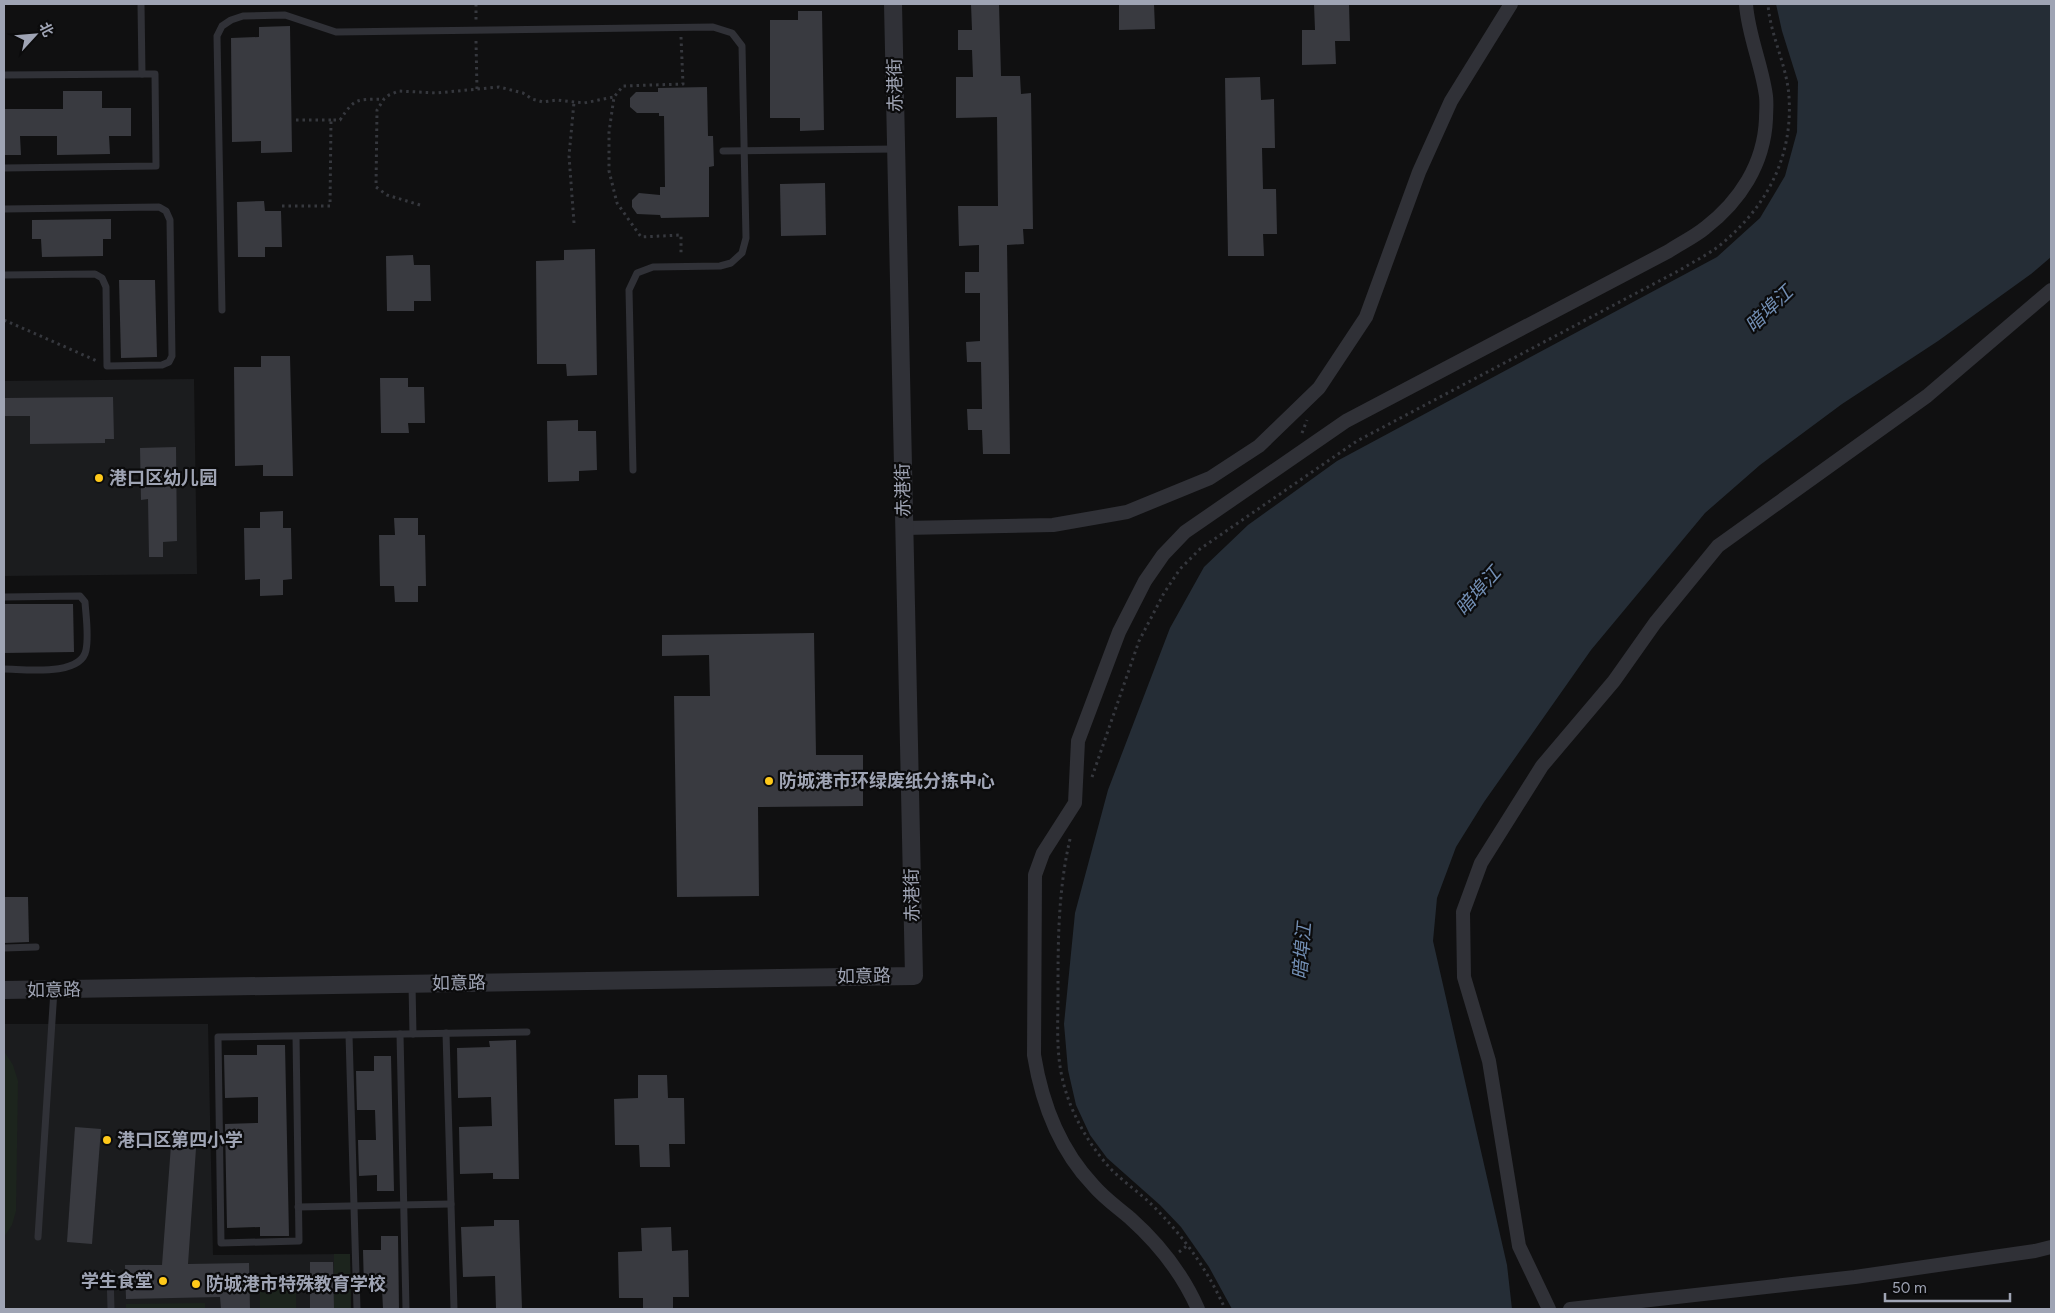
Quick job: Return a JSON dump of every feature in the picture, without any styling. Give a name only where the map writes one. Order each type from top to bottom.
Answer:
[{"type":"street","name":"赤港街","points":[[894,4],[914,976]]},
{"type":"street","points":[[1198,1309],[1182,1279],[1164,1254],[1130,1218],[1092,1185],[1077,1167],[1061,1142],[1048,1113],[1038,1084],[1034,1056],[1035,875],[1043,853],[1075,803],[1078,741],[1119,632],[1145,581],[1163,555],[1185,532],[1294,455],[1346,421],[1669,251],[1705,228],[1734,200],[1755,169],[1765,140],[1767,98],[1759,60],[1747,20],[1746,4]]},
{"type":"street","points":[[904,528],[1053,525],[1126,512],[1210,478],[1259,446],[1319,388],[1366,317],[1419,172],[1451,101],[1504,6]]},
{"type":"street","points":[[1548,1309],[1519,1246],[1489,1061],[1464,977],[1463,912],[1481,863],[1542,766],[1614,681],[1656,624],[1718,546],[1927,396],[2051,290]]},
{"type":"street","name":"如意路","points":[[4,990],[914,976]]},
{"type":"street","points":[[1570,1309],[1855,1277],[2035,1251],[2051,1247]]},
{"type":"lane","points":[[141,4],[142,74]]},
{"type":"lane","points":[[222,310],[217,36],[222,26],[231,20],[243,16],[285,15],[336,32],[713,27],[732,33],[742,46],[746,238],[742,253],[731,263],[720,266],[653,267],[637,273],[629,290],[633,470]]},
{"type":"lane","points":[[4,75],[155,74],[156,166],[4,168]]},
{"type":"lane","points":[[723,151],[896,149]]},
{"type":"lane","points":[[4,209],[159,207],[166,211],[170,220],[172,356],[169,362],[162,365],[107,366],[106,287],[102,278],[95,274],[4,275]]},
{"type":"lane","points":[[4,597],[80,596],[85,602],[86,651],[81,660],[66,668],[4,669]]},
{"type":"lane","points":[[4,948],[36,947]]},
{"type":"lane","points":[[412,984],[413,1034]]},
{"type":"lane","points":[[38,1237],[54,990]]},
{"type":"lane","points":[[296,1036],[299,1241],[221,1243],[218,1037],[527,1032]]},
{"type":"lane","points":[[446,1033],[454,1309]]},
{"type":"lane","points":[[400,1034],[406,1309]]},
{"type":"lane","points":[[349,1035],[356,1309]]},
{"type":"lane","points":[[298,1207],[451,1204]]},
{"type":"lane","points":[[110,1274],[111,1309]]},
{"type":"path","points":[[476,4],[477,90]]},
{"type":"path","points":[[1092,777],[1139,641],[1164,593],[1180,569],[1200,549],[1306,474],[1357,441],[1680,270],[1718,246],[1752,214],[1775,179],[1787,144],[1789,96],[1769,16],[1768,4]]},
{"type":"path","points":[[680,28],[683,84],[623,86],[614,97],[609,132],[609,171],[617,203],[641,237],[681,236],[681,267]]},
{"type":"path","points":[[296,120],[340,120],[350,105],[358,100],[384,99],[399,91],[437,93],[499,87],[524,93],[532,99],[543,102],[556,100],[584,103],[614,97]]},
{"type":"path","points":[[384,99],[377,110],[376,187],[387,195],[420,206]]},
{"type":"path","points":[[574,102],[569,156],[574,223]]},
{"type":"path","points":[[282,206],[330,206],[331,120]]},
{"type":"path","points":[[4,320],[107,366]]},
{"type":"path","points":[[1073,832],[1059,913],[1058,1053],[1068,1096],[1082,1130],[1097,1152],[1123,1181],[1147,1200],[1167,1220],[1188,1245],[1203,1266],[1225,1309]]},
{"type":"shaded area","name":"港口区幼儿园","points":[[194,379],[197,574],[4,576],[4,381]]},
{"type":"shaded area","name":"港口区第四小学","points":[[4,1024],[208,1024],[213,1255],[350,1254],[351,1309],[4,1309]]},
{"type":"shaded area","points":[[4,1051],[13,1065],[18,1081],[16,1211],[12,1225],[4,1237]]},
{"type":"shaded area","points":[[334,1254],[350,1254],[351,1309],[334,1309]]},
{"type":"shaded area","points":[[260,1286],[296,1286],[296,1309],[260,1309]]},
{"type":"shaded area","points":[[205,1303],[205,1309],[126,1309],[126,1304]]},
{"type":"water","name":"暗埠江","points":[[1776,4],[2051,4],[2051,257],[2031,274],[1938,341],[1842,404],[1760,465],[1705,513],[1591,650],[1484,802],[1456,847],[1437,898],[1433,941],[1507,1265],[1512,1309],[1232,1309],[1209,1267],[1181,1227],[1160,1205],[1107,1158],[1090,1135],[1076,1105],[1068,1070],[1064,1024],[1075,913],[1108,790],[1170,628],[1204,567],[1248,525],[1337,461],[1717,257],[1760,218],[1785,176],[1797,132],[1798,82],[1782,31]]},
{"type":"building","points":[[971,4],[999,4],[1001,76],[1020,76],[1021,94],[1031,93],[1033,229],[1023,229],[1024,244],[1007,245],[1010,454],[983,454],[982,430],[968,430],[967,409],[982,409],[981,362],[967,362],[966,342],[980,341],[980,293],[965,293],[965,272],[979,272],[979,245],[959,246],[958,206],[998,206],[997,117],[956,118],[956,77],[973,77],[972,50],[958,50],[958,30],[972,30]]},
{"type":"building","points":[[1119,4],[1154,4],[1155,29],[1119,30]]},
{"type":"building","points":[[1314,4],[1349,4],[1350,41],[1335,41],[1336,64],[1302,65],[1302,30],[1315,30]]},
{"type":"building","points":[[798,11],[822,11],[824,130],[800,131],[800,118],[770,118],[770,20],[798,20]]},
{"type":"building","points":[[290,26],[292,152],[261,153],[261,141],[232,142],[231,38],[259,37],[259,27]]},
{"type":"building","points":[[1260,77],[1261,100],[1274,99],[1275,148],[1262,148],[1263,189],[1276,189],[1277,234],[1263,234],[1264,256],[1228,256],[1225,78]]},
{"type":"building","points":[[707,87],[708,136],[713,136],[714,166],[709,167],[709,217],[661,218],[660,215],[637,214],[632,207],[632,200],[639,193],[660,195],[660,187],[665,187],[664,116],[659,116],[659,113],[637,113],[630,107],[630,98],[636,92],[658,92],[658,88]]},
{"type":"building","points":[[63,91],[102,91],[102,108],[131,108],[131,136],[109,136],[110,154],[57,155],[57,136],[20,136],[21,155],[4,155],[4,109],[63,109]]},
{"type":"building","points":[[825,183],[826,235],[781,236],[780,184]]},
{"type":"building","points":[[264,201],[265,211],[281,211],[282,247],[265,247],[265,257],[238,257],[237,202]]},
{"type":"building","points":[[111,219],[111,239],[103,239],[103,256],[42,257],[41,239],[32,239],[32,220]]},
{"type":"building","points":[[595,249],[597,375],[567,376],[566,364],[537,364],[536,261],[564,260],[564,250]]},
{"type":"building","points":[[413,255],[414,265],[430,265],[431,301],[414,301],[414,311],[387,311],[386,256]]},
{"type":"building","points":[[119,280],[155,280],[157,357],[121,358]]},
{"type":"building","points":[[261,356],[290,356],[293,476],[263,476],[263,465],[235,466],[234,367],[261,367]]},
{"type":"building","points":[[380,378],[408,378],[408,387],[424,387],[425,423],[408,423],[409,433],[381,433]]},
{"type":"building","points":[[113,397],[114,439],[105,439],[105,443],[30,444],[30,416],[4,416],[4,398]]},
{"type":"building","points":[[578,420],[578,431],[596,431],[597,470],[579,471],[579,481],[548,482],[547,421]]},
{"type":"building","points":[[176,447],[177,541],[163,542],[163,557],[149,557],[148,499],[141,500],[140,448]]},
{"type":"building","points":[[283,511],[283,528],[291,528],[292,579],[283,580],[283,595],[260,596],[260,579],[245,580],[244,528],[260,528],[260,512]]},
{"type":"building","points":[[394,518],[418,518],[418,535],[425,535],[426,586],[418,586],[418,602],[395,602],[394,586],[380,586],[379,535],[395,535]]},
{"type":"building","points":[[4,604],[73,604],[74,652],[4,653]]},
{"type":"building","name":"防城港市环绿废纸分拣中心","points":[[814,633],[816,755],[863,755],[863,806],[758,807],[759,896],[677,897],[674,696],[710,696],[709,655],[662,656],[662,635]]},
{"type":"building","points":[[4,897],[28,897],[29,942],[4,943]]},
{"type":"building","points":[[516,1040],[519,1179],[493,1179],[493,1173],[460,1174],[459,1127],[492,1126],[491,1097],[458,1098],[457,1048],[490,1047],[489,1041]]},
{"type":"building","points":[[257,1045],[285,1045],[289,1236],[260,1236],[260,1227],[227,1228],[225,1124],[258,1123],[258,1097],[225,1098],[224,1055],[257,1055]]},
{"type":"building","points":[[374,1056],[391,1056],[394,1191],[377,1191],[377,1175],[359,1176],[358,1140],[376,1140],[375,1110],[357,1110],[356,1071],[374,1071]]},
{"type":"building","points":[[638,1075],[667,1075],[668,1098],[684,1098],[685,1144],[669,1144],[670,1167],[640,1167],[639,1145],[615,1145],[614,1099],[638,1098]]},
{"type":"building","points":[[75,1127],[101,1129],[92,1244],[67,1242]]},
{"type":"building","points":[[172,1132],[197,1134],[188,1264],[249,1263],[250,1309],[221,1309],[220,1297],[126,1299],[125,1265],[162,1265]]},
{"type":"building","points":[[494,1220],[519,1220],[522,1309],[496,1309],[495,1276],[463,1277],[461,1227],[494,1226]]},
{"type":"building","points":[[671,1227],[672,1251],[688,1250],[689,1297],[673,1297],[673,1309],[643,1309],[643,1298],[619,1298],[618,1252],[642,1251],[641,1228]]},
{"type":"building","points":[[381,1236],[398,1236],[399,1309],[383,1309],[382,1289],[364,1289],[363,1250],[381,1250]]},
{"type":"building","points":[[310,1262],[333,1262],[334,1309],[310,1309]]},
{"type":"place","name":"港口区幼儿园","points":[[99,478]]},
{"type":"place","name":"防城港市环绿废纸分拣中心","points":[[769,781]]},
{"type":"place","name":"港口区第四小学","points":[[107,1140]]},
{"type":"place","name":"学生食堂","points":[[163,1281]]},
{"type":"place","name":"防城港市特殊教育学校","points":[[196,1284]]}]
